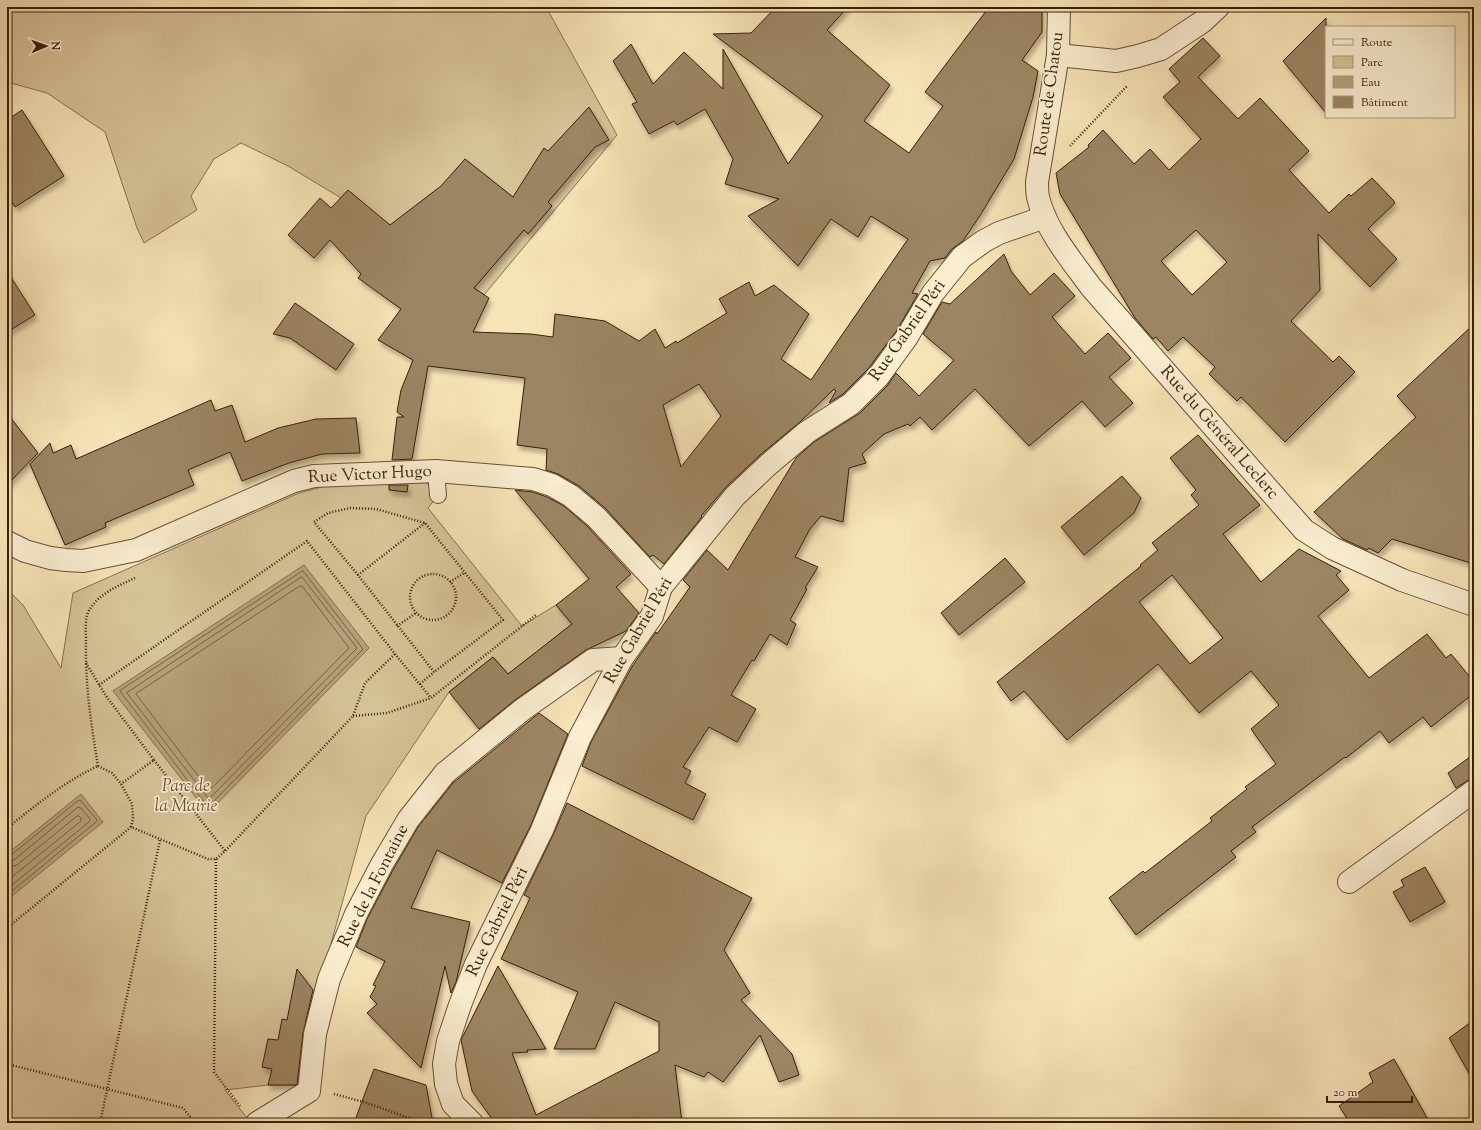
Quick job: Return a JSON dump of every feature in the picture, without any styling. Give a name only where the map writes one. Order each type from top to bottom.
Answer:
[{"type":"street","name":"Route de Chatou","points":[[1037,182],[1058,55],[1059,7]]},
{"type":"street","points":[[1058,55],[1116,61],[1138,56],[1161,49],[1202,22],[1218,7]]},
{"type":"street","name":"Rue du Général Leclerc","points":[[1037,182],[1038,196],[1045,217],[1073,262],[1091,287],[1304,530],[1332,548],[1402,580],[1474,605]]},
{"type":"street","name":"Rue Gabriel Péri","points":[[472,1123],[454,1113],[446,1084],[444,1064],[448,1041],[463,998],[476,964],[542,830],[580,737],[622,658],[652,616],[662,587],[735,496],[769,464],[807,432],[851,404],[878,377],[907,337],[933,293],[962,257],[984,241],[999,233],[1045,217]]},
{"type":"street","name":"Rue Victor Hugo","points":[[7,542],[25,551],[50,558],[83,561],[136,550],[294,480],[314,476],[436,471],[532,479],[552,485],[571,496],[596,517],[662,587]]},
{"type":"street","name":"Rue de la Fontaine","points":[[250,1117],[309,1091],[315,1034],[329,978],[356,914],[382,864],[408,820],[445,773],[522,710],[593,660],[622,658]]},
{"type":"street","points":[[1349,882],[1474,790]]},
{"type":"lane","points":[[436,471],[438,495]]},
{"type":"path","points":[[1069,147],[1129,84]]},
{"type":"path","points":[[420,684],[503,620],[425,523],[376,509],[350,508],[328,513],[314,522],[358,575],[434,672]]},
{"type":"path","points":[[358,575],[425,523]]},
{"type":"path","points":[[99,685],[307,541],[431,698]]},
{"type":"path","points":[[450,582],[464,573]]},
{"type":"path","points":[[435,574],[443,576],[450,582],[455,588],[456,600],[452,612],[446,617],[438,620],[422,618],[416,613],[411,605],[410,596],[412,588],[418,580],[425,575],[435,574]]},
{"type":"path","points":[[98,766],[89,710],[85,660],[86,625],[89,610],[99,597],[140,576]]},
{"type":"path","points":[[397,626],[416,613]]},
{"type":"path","points":[[352,716],[387,713],[431,698],[536,615],[535,614]]},
{"type":"path","points":[[131,827],[208,859],[216,859],[226,851],[352,716],[365,682],[395,654]]},
{"type":"path","points":[[85,660],[99,685],[154,760],[226,851]]},
{"type":"path","points":[[120,784],[154,760]]},
{"type":"path","points":[[7,928],[131,827],[133,819],[132,804],[112,773],[98,766]]},
{"type":"path","points":[[7,828],[58,788],[78,775],[98,766]]},
{"type":"path","points":[[100,1123],[160,840]]},
{"type":"path","points":[[216,859],[214,1072],[250,1117]]},
{"type":"path","points":[[7,1064],[183,1108],[194,1123]]},
{"type":"path","points":[[336,1094],[364,1102],[423,1123]]},
{"type":"green space","points":[[7,7],[546,7],[617,135],[484,295],[341,198],[288,166],[241,143],[214,159],[191,196],[197,210],[144,243],[137,228],[105,132],[47,93],[7,82]]},
{"type":"green space","name":"Parc de la Mairie","points":[[423,479],[438,495],[428,508],[522,626],[556,605],[572,624],[508,674],[493,657],[449,692],[366,816],[317,995],[298,1085],[268,1085],[225,1090],[251,1123],[7,1123],[7,589],[23,605],[61,668],[73,593],[299,493],[341,482]]},
{"type":"water","points":[[304,565],[369,648],[208,813],[113,691]]},
{"type":"water","points":[[81,794],[103,822],[7,900],[7,854]]},
{"type":"building","points":[[776,7],[848,7],[827,30],[890,85],[864,121],[909,153],[943,106],[925,92],[989,7],[1042,7],[1042,32],[1022,60],[1038,71],[1033,97],[1014,159],[963,241],[952,249],[945,258],[930,261],[912,293],[918,294],[897,330],[868,369],[843,394],[829,403],[836,391],[834,389],[800,422],[760,455],[726,487],[701,516],[702,517],[664,564],[653,555],[650,557],[605,508],[579,486],[558,474],[546,470],[547,449],[517,445],[525,378],[428,366],[412,459],[392,460],[397,417],[404,417],[397,412],[401,390],[413,360],[378,340],[401,309],[358,278],[361,274],[330,240],[314,258],[288,235],[320,198],[331,208],[348,190],[390,225],[441,186],[465,159],[513,197],[544,148],[548,151],[589,107],[609,140],[595,147],[548,202],[552,206],[528,234],[524,230],[474,288],[489,298],[473,332],[531,334],[553,337],[555,314],[605,321],[639,341],[655,329],[665,348],[676,341],[677,343],[727,313],[719,299],[749,282],[755,296],[774,285],[809,314],[781,359],[811,380],[908,239],[871,216],[858,237],[831,219],[798,266],[748,216],[779,199],[725,184],[733,159],[705,109],[677,125],[674,121],[649,134],[632,104],[637,102],[613,61],[631,44],[653,84],[684,52],[723,89],[723,49],[788,164],[823,116],[713,34],[751,33]],"holes":[[[699,384],[721,416],[681,467],[663,405]]]},
{"type":"building","points":[[1326,18],[1325,112],[1283,61]]},
{"type":"building","points":[[1203,38],[1220,56],[1198,77],[1238,119],[1260,98],[1309,151],[1289,170],[1329,213],[1349,194],[1351,196],[1372,178],[1395,203],[1368,229],[1397,259],[1370,287],[1318,234],[1320,290],[1291,321],[1333,362],[1339,356],[1355,372],[1285,442],[1241,397],[1237,401],[1209,374],[1215,367],[1183,337],[1168,351],[1156,337],[1153,339],[1135,318],[1060,194],[1056,173],[1089,147],[1088,145],[1103,130],[1134,164],[1150,149],[1169,170],[1201,139],[1163,97],[1180,82],[1169,69]],"holes":[[[1196,230],[1227,262],[1192,295],[1161,261]]]},
{"type":"building","points":[[22,110],[64,176],[15,207],[7,194],[7,120]]},
{"type":"building","points":[[1004,254],[1011,271],[1030,295],[1054,273],[1075,296],[1052,317],[1085,354],[1108,333],[1131,358],[1109,377],[1133,403],[1105,427],[1082,401],[1029,446],[975,389],[932,430],[920,417],[910,426],[908,424],[884,434],[862,454],[866,463],[849,468],[843,522],[821,516],[810,529],[795,557],[818,567],[805,588],[807,589],[790,620],[796,624],[787,645],[770,634],[731,695],[756,709],[737,742],[709,727],[683,767],[691,771],[685,783],[706,794],[693,820],[582,766],[591,742],[633,665],[690,587],[683,580],[707,550],[728,570],[796,458],[814,442],[860,413],[887,386],[896,373],[919,396],[954,360],[923,334],[942,302],[950,304]]},
{"type":"building","points":[[7,271],[35,315],[7,332]]},
{"type":"building","points":[[295,303],[354,344],[336,370],[290,338],[273,334]]},
{"type":"building","points":[[1474,324],[1474,564],[1392,539],[1378,553],[1369,548],[1367,550],[1343,539],[1314,512],[1416,417],[1397,396]]},
{"type":"building","points":[[211,400],[215,411],[232,405],[245,442],[278,428],[316,419],[356,418],[360,453],[322,454],[289,463],[242,481],[230,452],[188,470],[194,485],[105,523],[106,527],[65,545],[30,464],[50,443],[53,453],[71,445],[76,459]]},
{"type":"building","points":[[7,413],[38,453],[7,485]]},
{"type":"building","points":[[1198,435],[1260,505],[1223,534],[1261,582],[1299,549],[1341,571],[1336,575],[1349,590],[1318,616],[1369,678],[1427,634],[1446,658],[1451,654],[1474,682],[1474,693],[1431,727],[1423,717],[1389,743],[1380,731],[1252,827],[1256,832],[1231,851],[1236,857],[1136,935],[1109,898],[1143,871],[1145,873],[1212,821],[1210,818],[1247,789],[1245,787],[1276,764],[1251,729],[1279,705],[1251,671],[1199,713],[1158,664],[1067,740],[1024,691],[1011,701],[997,682],[1141,566],[1140,565],[1158,550],[1152,543],[1199,505],[1191,495],[1196,490],[1170,458]],"holes":[[[1172,575],[1223,638],[1190,664],[1139,602]]]},
{"type":"building","points":[[1122,476],[1141,498],[1134,513],[1084,555],[1061,527]]},
{"type":"building","points":[[389,485],[408,485],[407,492],[389,490]]},
{"type":"building","points":[[515,490],[533,492],[547,497],[564,506],[587,526],[631,574],[616,587],[639,613],[626,631],[586,650],[515,700],[479,729],[449,692],[493,657],[508,674],[572,624],[556,605],[589,579]]},
{"type":"building","points":[[1005,558],[1025,582],[959,635],[941,613]]},
{"type":"building","points":[[539,713],[568,734],[531,825],[502,883],[437,850],[411,908],[470,922],[456,982],[451,993],[445,966],[421,1068],[367,1013],[377,1004],[370,997],[376,986],[373,985],[385,961],[356,947],[367,919],[418,827],[453,783]]},
{"type":"building","points":[[1474,754],[1474,779],[1467,781],[1456,788],[1448,773]]},
{"type":"building","points":[[567,803],[752,898],[724,950],[750,993],[741,1000],[792,1054],[799,1075],[779,1082],[760,1035],[723,1082],[708,1072],[704,1077],[675,1065],[682,1123],[495,1123],[472,1091],[461,1040],[498,966],[546,1049],[527,1050],[528,1052],[512,1053],[536,1115],[659,1051],[659,1022],[615,1002],[595,1049],[554,1049],[578,992],[501,959],[530,898],[524,895]]},
{"type":"building","points":[[1425,867],[1445,902],[1410,922],[1393,892],[1404,886],[1401,880]]},
{"type":"building","points":[[297,969],[313,990],[303,1033],[297,1084],[268,1085],[272,1069],[262,1067],[268,1039],[278,1040],[282,1019],[287,1020]]},
{"type":"building","points":[[1474,1020],[1474,1082],[1449,1038]]},
{"type":"building","points":[[1394,1059],[1430,1123],[1350,1123],[1339,1106],[1373,1082],[1369,1073]]},
{"type":"building","points":[[374,1069],[426,1085],[433,1123],[354,1123]]}]
